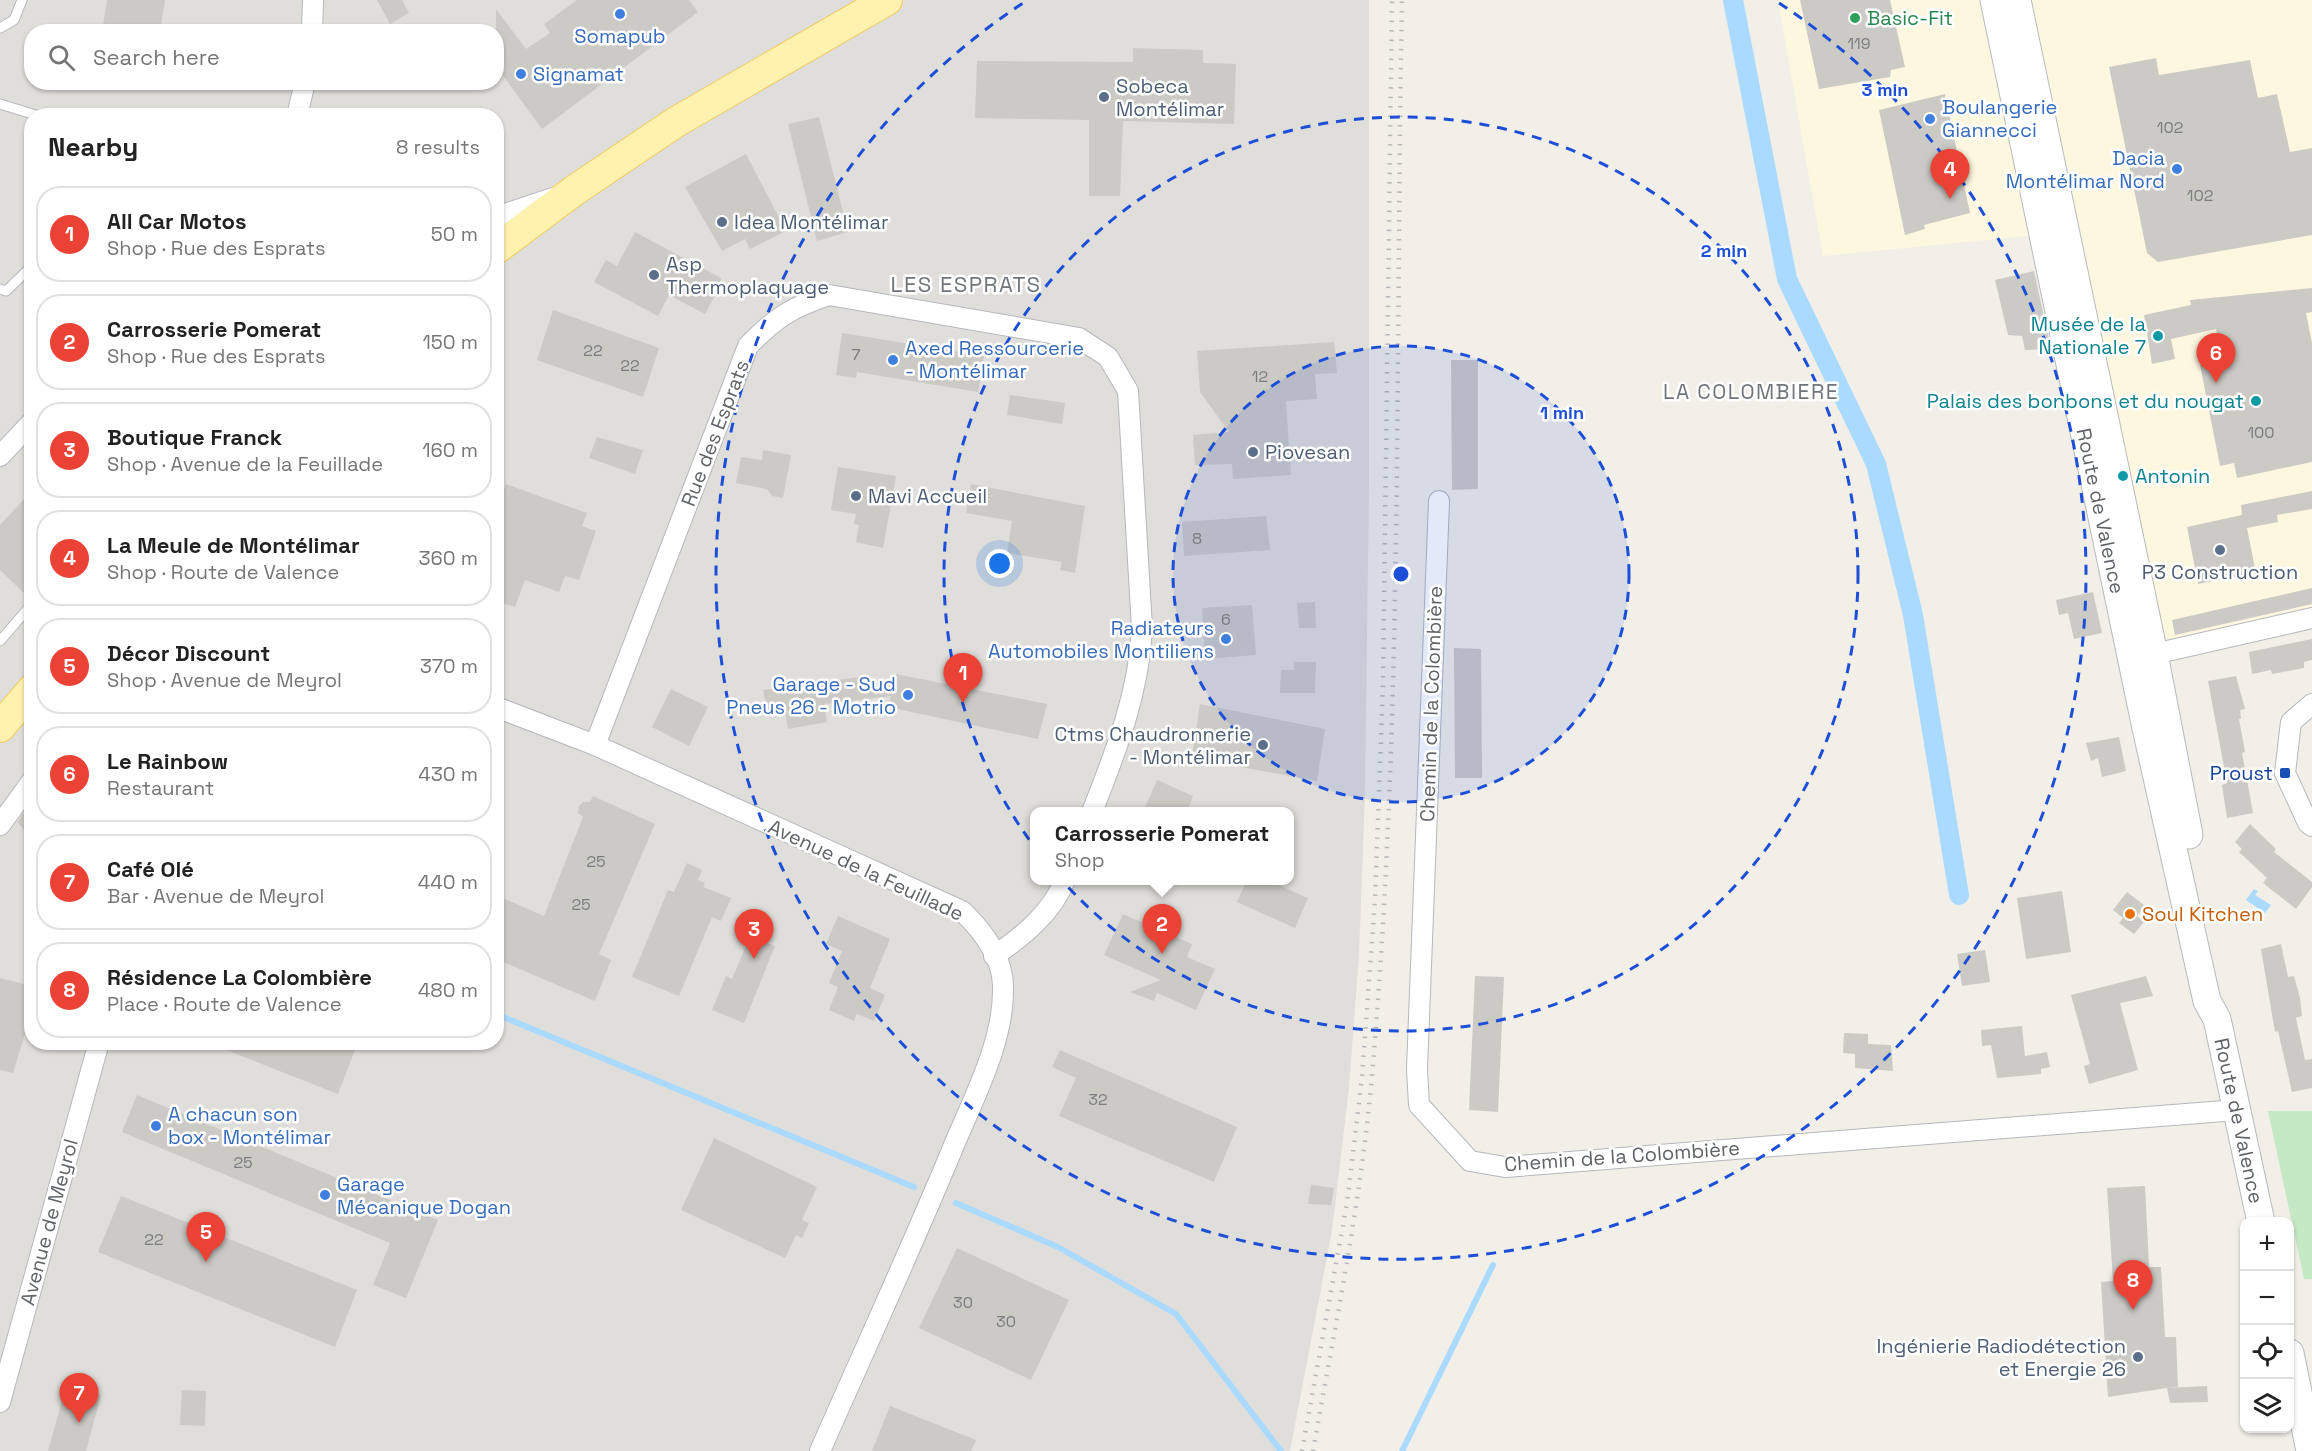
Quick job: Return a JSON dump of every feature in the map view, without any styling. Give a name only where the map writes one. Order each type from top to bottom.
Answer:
[{"type":"main road","points":[[504,243],[575,190],[676,122],[887,0]]},
{"type":"main road","name":"Route de Valence","points":[[1994,0],[2146,728],[2207,1001],[2217,1019],[2260,1217]]},
{"type":"main road","name":"Route de Valence","points":[[2017,0],[2154,654],[2220,998],[2217,1019]]},
{"type":"main road","points":[[0,727],[24,699]]},
{"type":"main road","points":[[2294,1378],[2309,1451]]},
{"type":"street","points":[[312,24],[313,0]]},
{"type":"street","points":[[299,108],[303,90]]},
{"type":"street","points":[[504,214],[575,190]]},
{"type":"street","name":"Rue des Esprats","points":[[595,745],[748,346],[772,321],[800,304],[830,296],[1078,338],[1108,357],[1128,391],[1142,628],[1141,656],[1125,728],[1094,807]]},
{"type":"street","points":[[0,456],[24,430]]},
{"type":"street","name":"Chemin de la Colombière","points":[[1438,501],[1417,1069],[1419,1106],[1470,1161],[1505,1167],[2237,1110]]},
{"type":"street","points":[[2154,654],[2312,618]]},
{"type":"street","points":[[2312,704],[2291,722],[2285,773],[2308,823],[2312,826]]},
{"type":"street","name":"Avenue de la Feuillade","points":[[504,710],[595,745],[962,911],[982,931],[994,956],[1003,983],[1001,1012],[992,1051],[942,1174],[820,1451]]},
{"type":"street","points":[[0,825],[24,792]]},
{"type":"street","points":[[994,956],[1024,936],[1060,892],[1063,885]]},
{"type":"street","name":"Avenue de Meyrol","points":[[0,1402],[97,1050]]},
{"type":"lane","points":[[0,28],[14,20],[22,0]]},
{"type":"lane","points":[[0,104],[24,111]]},
{"type":"lane","points":[[0,290],[6,291],[24,274]]},
{"type":"lane","points":[[0,641],[24,613]]},
{"type":"shaded area","points":[[0,0],[1369,0],[1369,483],[1365,795],[1359,955],[1349,1088],[1332,1231],[1290,1451],[0,1451]]},
{"type":"shaded area","points":[[1778,0],[2312,0],[2312,612],[2161,646],[2076,231],[1823,256]]},
{"type":"green space","points":[[2268,1111],[2312,1111],[2312,1279],[2304,1279],[2294,1232],[2294,1217],[2291,1217]]},
{"type":"water","points":[[2254,889],[2258,891],[2255,895],[2271,905],[2265,913],[2246,900]]},
{"type":"building","points":[[107,0],[165,0],[161,24],[103,24]]},
{"type":"building","points":[[377,0],[402,0],[409,13],[390,24]]},
{"type":"building","points":[[577,0],[689,0],[698,12],[542,129],[504,77],[504,24],[496,24],[496,9],[526,49],[550,33],[544,24]]},
{"type":"building","points":[[1800,0],[1890,0],[1905,67],[1891,70],[1890,77],[1819,89]]},
{"type":"building","points":[[1133,48],[1203,50],[1203,63],[1236,64],[1234,124],[1123,121],[1120,196],[1089,196],[1089,120],[975,118],[977,61],[1133,62]]},
{"type":"building","points":[[2156,58],[2159,75],[2250,60],[2258,98],[2277,94],[2290,152],[2312,148],[2312,235],[2158,262],[2147,253],[2109,67]]},
{"type":"building","points":[[1945,94],[1970,213],[1924,225],[1925,229],[1905,235],[1879,110]]},
{"type":"building","points":[[819,117],[848,232],[817,241],[788,124]]},
{"type":"building","points":[[746,154],[786,231],[750,249],[745,239],[722,251],[685,187]]},
{"type":"building","points":[[635,232],[721,278],[721,284],[705,314],[669,295],[658,316],[594,282],[606,260],[617,266]]},
{"type":"building","points":[[2034,271],[2051,349],[2025,350],[2022,336],[2008,335],[1995,280]]},
{"type":"building","points":[[2312,288],[2312,312],[2306,313],[2312,343],[2312,462],[2237,478],[2234,463],[2220,466],[2200,365],[2223,360],[2216,329],[2171,339],[2175,359],[2152,364],[2144,315],[2191,305],[2190,300]]},
{"type":"building","points":[[553,310],[659,348],[643,397],[537,360]]},
{"type":"building","points":[[842,333],[984,356],[978,392],[857,372],[856,378],[836,375]]},
{"type":"building","points":[[1334,342],[1337,373],[1315,374],[1317,399],[1286,401],[1291,475],[1233,479],[1232,464],[1195,465],[1193,435],[1229,432],[1200,392],[1197,351]]},
{"type":"building","points":[[1451,360],[1478,360],[1478,489],[1452,490]]},
{"type":"building","points":[[1010,395],[1065,403],[1062,424],[1007,415]]},
{"type":"building","points":[[597,437],[643,450],[635,474],[589,458]]},
{"type":"building","points":[[763,450],[791,455],[783,498],[772,496],[767,489],[736,483],[741,457],[762,460]]},
{"type":"building","points":[[838,467],[896,476],[883,548],[856,542],[859,525],[854,524],[856,514],[831,510]]},
{"type":"building","points":[[506,484],[587,513],[582,526],[596,531],[579,580],[565,576],[559,592],[525,580],[515,607],[504,604],[504,490]]},
{"type":"building","points":[[971,484],[1085,506],[1075,573],[1060,570],[1062,562],[1007,553],[1012,521],[966,513]]},
{"type":"building","points":[[2312,491],[2312,509],[2277,515],[2278,522],[2247,528],[2256,573],[2198,584],[2187,527],[2242,515],[2241,505]]},
{"type":"building","points":[[24,500],[24,593],[0,570],[0,525]]},
{"type":"building","points":[[1266,516],[1270,550],[1184,556],[1182,522]]},
{"type":"building","points":[[2312,588],[2312,604],[2175,635],[2172,620]]},
{"type":"building","points":[[2093,592],[2102,633],[2074,639],[2068,613],[2059,615],[2056,600]]},
{"type":"building","points":[[1315,602],[1316,628],[1299,628],[1297,603]]},
{"type":"building","points":[[1252,605],[1256,655],[1205,659],[1202,608]]},
{"type":"building","points":[[2312,639],[2312,660],[2304,662],[2304,668],[2272,674],[2271,670],[2252,674],[2249,652]]},
{"type":"building","points":[[1454,648],[1481,649],[1482,778],[1455,778]]},
{"type":"building","points":[[1294,662],[1316,662],[1315,693],[1280,693],[1281,670],[1294,670]]},
{"type":"building","points":[[896,674],[1047,704],[1038,739],[888,707],[891,696],[824,704],[827,722],[788,729],[785,711],[768,713],[763,690],[866,676],[868,682],[893,683]]},
{"type":"building","points":[[2236,676],[2245,709],[2240,710],[2241,719],[2239,719],[2245,752],[2242,753],[2253,813],[2227,818],[2222,785],[2227,783],[2208,681]]},
{"type":"building","points":[[671,689],[708,707],[689,746],[652,727]]},
{"type":"building","points":[[1200,704],[1325,729],[1317,781],[1192,758]]},
{"type":"building","points":[[2119,737],[2126,771],[2102,777],[2098,758],[2091,761],[2086,743]]},
{"type":"building","points":[[1157,780],[1193,796],[1189,807],[1145,807]]},
{"type":"building","points":[[593,796],[655,824],[599,954],[611,960],[595,1001],[504,962],[504,898],[544,916],[583,817],[578,813],[579,806],[583,802],[590,802]]},
{"type":"building","points":[[24,813],[24,830],[17,822]]},
{"type":"building","points":[[2250,824],[2276,849],[2274,852],[2312,882],[2312,887],[2296,909],[2263,883],[2267,878],[2239,852],[2242,849],[2235,842]]},
{"type":"building","points":[[687,863],[702,870],[698,880],[705,883],[703,887],[731,898],[721,921],[712,917],[679,996],[632,977],[668,890],[674,892]]},
{"type":"building","points":[[1245,885],[1278,885],[1308,898],[1295,928],[1237,902]]},
{"type":"building","points":[[2062,891],[2071,952],[2026,959],[2017,898]]},
{"type":"building","points":[[2127,892],[2145,906],[2137,916],[2144,922],[2134,934],[2119,923],[2123,918],[2113,910]]},
{"type":"building","points":[[1123,914],[1192,944],[1187,957],[1215,969],[1196,1010],[1157,993],[1154,1001],[1130,992],[1161,980],[1104,955]]},
{"type":"building","points":[[838,916],[890,939],[870,988],[885,995],[874,1021],[857,1014],[854,1021],[829,1010],[838,987],[829,983],[842,951],[826,944]]},
{"type":"building","points":[[750,936],[775,946],[744,1023],[712,1010],[726,976],[732,979]]},
{"type":"building","points":[[2281,944],[2288,977],[2294,976],[2300,998],[2302,1016],[2296,1018],[2305,1060],[2312,1059],[2312,1088],[2292,1092],[2278,1031],[2275,1032],[2261,949]]},
{"type":"building","points":[[1985,950],[1990,982],[1962,986],[1957,954]]},
{"type":"building","points":[[1475,976],[1504,977],[1498,1112],[1469,1110]]},
{"type":"building","points":[[2146,976],[2153,996],[2120,1003],[2138,1070],[2089,1084],[2084,1066],[2090,1064],[2071,995]]},
{"type":"building","points":[[0,978],[24,984],[24,1037],[13,1073],[0,1070]]},
{"type":"building","points":[[2022,1026],[2025,1056],[2047,1052],[2050,1067],[2041,1069],[2041,1074],[1997,1078],[1991,1045],[1982,1046],[1981,1030]]},
{"type":"building","points":[[1844,1033],[1868,1034],[1868,1044],[1891,1045],[1893,1071],[1855,1068],[1855,1054],[1843,1053]]},
{"type":"building","points":[[226,1050],[355,1050],[338,1094]]},
{"type":"building","points":[[1060,1050],[1237,1127],[1214,1182],[1059,1116],[1076,1078],[1052,1067]]},
{"type":"building","points":[[137,1095],[438,1220],[406,1298],[373,1285],[390,1243],[122,1132]]},
{"type":"building","points":[[714,1138],[817,1187],[802,1220],[809,1223],[802,1238],[796,1235],[785,1258],[681,1210]]},
{"type":"building","points":[[1311,1185],[1334,1188],[1331,1205],[1308,1204]]},
{"type":"building","points":[[2145,1186],[2149,1267],[2161,1267],[2165,1337],[2176,1337],[2178,1387],[2108,1397],[2101,1282],[2113,1281],[2107,1188]]},
{"type":"building","points":[[121,1196],[357,1290],[335,1347],[98,1252]]},
{"type":"building","points":[[957,1248],[1069,1300],[1031,1380],[919,1328]]},
{"type":"building","points":[[66,1386],[101,1395],[86,1451],[48,1451]]},
{"type":"building","points":[[2207,1386],[2208,1402],[2170,1403],[2167,1388]]},
{"type":"building","points":[[182,1390],[206,1391],[205,1426],[180,1425]]},
{"type":"building","points":[[890,1406],[976,1440],[971,1451],[872,1451]]},
{"type":"waterway","points":[[1733,0],[1787,279],[1876,464],[1913,615],[1959,895]]},
{"type":"waterway","points":[[504,1017],[914,1187]]},
{"type":"waterway","points":[[956,1203],[1058,1247],[1176,1314],[1281,1451]]},
{"type":"waterway","points":[[1402,1451],[1493,1265]]},
{"type":"railway","points":[[1302,1451],[1347,1203],[1362,1077],[1375,900],[1383,684],[1392,0]]},
{"type":"railway","points":[[1313,1451],[1347,1264],[1361,1170],[1372,1075],[1382,941],[1389,807],[1396,538],[1402,0]]},
{"type":"place","name":"Somapub","points":[[620,14]]},
{"type":"place","name":"Basic-Fit","points":[[1855,18]]},
{"type":"place","name":"Signamat","points":[[521,74]]},
{"type":"place","name":"Sobeca Montélimar","points":[[1104,97]]},
{"type":"place","name":"Boulangerie Giannecci","points":[[1930,119]]},
{"type":"place","name":"Dacia Montélimar Nord","points":[[2177,169]]},
{"type":"place","name":"La Meule de Montélimar","points":[[1950,199]]},
{"type":"place","name":"Idea Montélimar","points":[[722,222]]},
{"type":"place","name":"Asp Thermoplaquage","points":[[654,275]]},
{"type":"place","name":"Musée de la Nationale 7","points":[[2158,336]]},
{"type":"place","name":"Axed Ressourcerie - Montélimar","points":[[893,360]]},
{"type":"place","name":"Le Rainbow","points":[[2216,383]]},
{"type":"place","name":"Palais des bonbons et du nougat","points":[[2256,401]]},
{"type":"place","name":"Piovesan","points":[[1253,452]]},
{"type":"place","name":"Antonin","points":[[2123,476]]},
{"type":"place","name":"Mavi Accueil","points":[[856,496]]},
{"type":"place","name":"P3 Construction","points":[[2220,550]]},
{"type":"place","name":"Radiateurs Automobiles Montiliens","points":[[1226,639]]},
{"type":"place","name":"Garage - Sud Pneus 26 - Motrio","points":[[908,695]]},
{"type":"place","name":"All Car Motos","points":[[963,703]]},
{"type":"place","name":"Ctms Chaudronnerie - Montélimar","points":[[1263,745]]},
{"type":"place","name":"Proust","points":[[2285,773]]},
{"type":"place","name":"Soul Kitchen","points":[[2130,914]]},
{"type":"place","name":"Carrosserie Pomerat","points":[[1162,954]]},
{"type":"place","name":"Boutique Franck","points":[[754,959]]},
{"type":"place","name":"A chacun son box - Montélimar","points":[[156,1126]]},
{"type":"place","name":"Garage Mécanique Dogan","points":[[325,1195]]},
{"type":"place","name":"Décor Discount","points":[[206,1262]]},
{"type":"place","name":"Résidence La Colombière","points":[[2133,1310]]},
{"type":"place","name":"Ingénierie Radiodétection et Energie 26","points":[[2138,1357]]},
{"type":"place","name":"Café Olé","points":[[79,1423]]},
{"type":"district","name":"LES ESPRATS","points":[[966,284]]},
{"type":"district","name":"LA COLOMBIERE","points":[[1751,392]]}]
